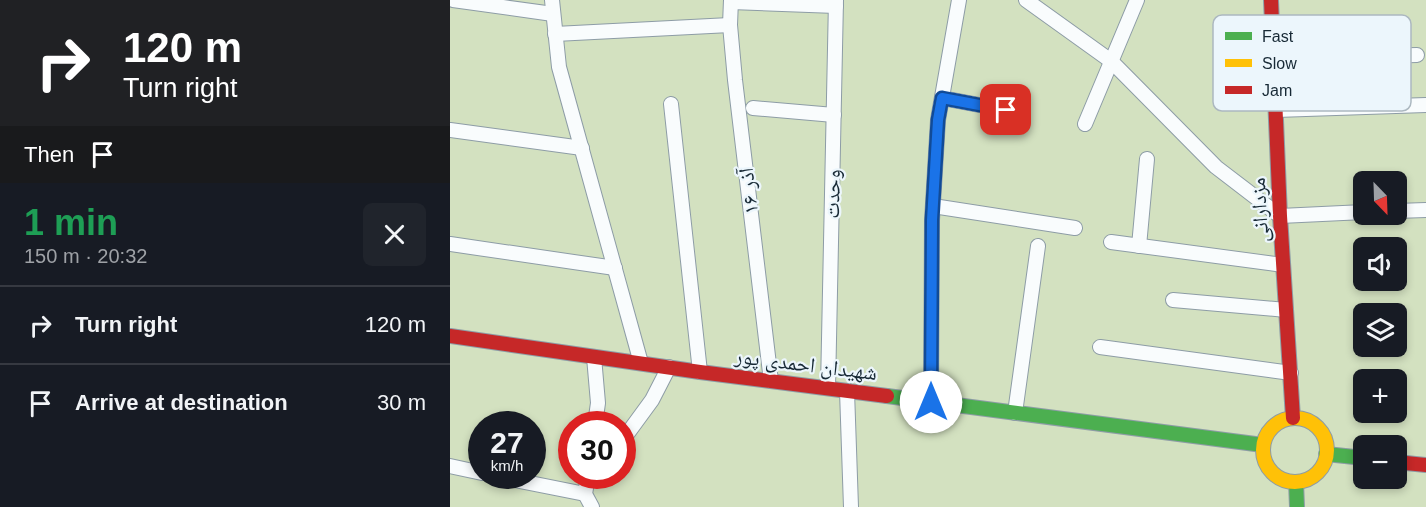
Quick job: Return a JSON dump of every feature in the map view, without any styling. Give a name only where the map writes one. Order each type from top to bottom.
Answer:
[{"type":"street","points":[[453,0],[553,7],[559,67],[641,363]]},
{"type":"street","points":[[931,402],[933,206],[938,120],[959,0]]},
{"type":"street","points":[[1026,0],[1111,61],[1216,166],[1280,216],[1353,213]]},
{"type":"street","points":[[1085,124],[1137,0]]},
{"type":"street","name":"مزدارانی","points":[[1271,0],[1272,15]]},
{"type":"street","points":[[731,1],[836,3]]},
{"type":"street","name":"۱۶ آذر","points":[[731,1],[730,25],[735,80],[771,381]]},
{"type":"street","name":"وحدت","points":[[828,388],[836,3]]},
{"type":"street","points":[[555,34],[730,25]]},
{"type":"street","points":[[1411,55],[1417,55]]},
{"type":"street","points":[[942,98],[1006,110]]},
{"type":"street","points":[[671,104],[700,372]]},
{"type":"street","points":[[1411,106],[1426,105]]},
{"type":"street","points":[[753,108],[834,115]]},
{"type":"street","name":"مزدارانی","points":[[1276,111],[1280,216],[1293,418]]},
{"type":"street","points":[[450,130],[582,148]]},
{"type":"street","points":[[1139,246],[1147,159]]},
{"type":"street","points":[[933,206],[1075,228]]},
{"type":"street","points":[[1407,211],[1426,210]]},
{"type":"street","points":[[1111,242],[1283,265]]},
{"type":"street","points":[[450,244],[615,268]]},
{"type":"street","points":[[1015,413],[1038,246]]},
{"type":"street","points":[[1173,300],[1286,310]]},
{"type":"street","name":"شهیدان احمدی پور","points":[[450,336],[669,368],[1263,445]]},
{"type":"street","points":[[1100,347],[1291,373]]},
{"type":"street","points":[[594,357],[597,411]]},
{"type":"street","points":[[636,422],[652,400],[669,368]]},
{"type":"street","points":[[847,391],[850,507]]},
{"type":"street","points":[[1293,418],[1305,419],[1316,426],[1324,436],[1327,448],[1325,460],[1318,471],[1308,479],[1296,482],[1284,480],[1273,474],[1265,464],[1262,451],[1264,439],[1270,428],[1281,421],[1293,418]]},
{"type":"street","points":[[1326,454],[1353,457]]},
{"type":"street","points":[[1407,463],[1426,465]]},
{"type":"street","points":[[450,466],[468,470]]},
{"type":"street","points":[[1296,482],[1297,507]]},
{"type":"street","points":[[546,486],[585,494]]},
{"type":"street","points":[[586,489],[585,494],[592,507]]},
{"type":"street","points":[[585,494],[589,489]]},
{"type":"green space","points":[[450,0],[1426,0],[1426,507],[450,507]]},
{"type":"traffic: fast","points":[[887,396],[1263,445]]},
{"type":"traffic: fast","points":[[1326,454],[1353,457]]},
{"type":"traffic: fast","points":[[1296,482],[1297,507]]},
{"type":"traffic: slow","points":[[1295,418],[1313,424],[1321,432],[1327,450],[1321,468],[1313,476],[1295,482],[1277,476],[1269,468],[1263,450],[1269,432],[1277,424],[1295,418]]},
{"type":"traffic: jam","points":[[1271,0],[1272,15]]},
{"type":"traffic: jam","points":[[1276,111],[1293,418]]},
{"type":"traffic: jam","points":[[450,336],[887,396]]},
{"type":"traffic: jam","points":[[1407,463],[1426,465]]},
{"type":"route","points":[[931,402],[932,220],[938,120],[942,98],[1006,110]]}]
